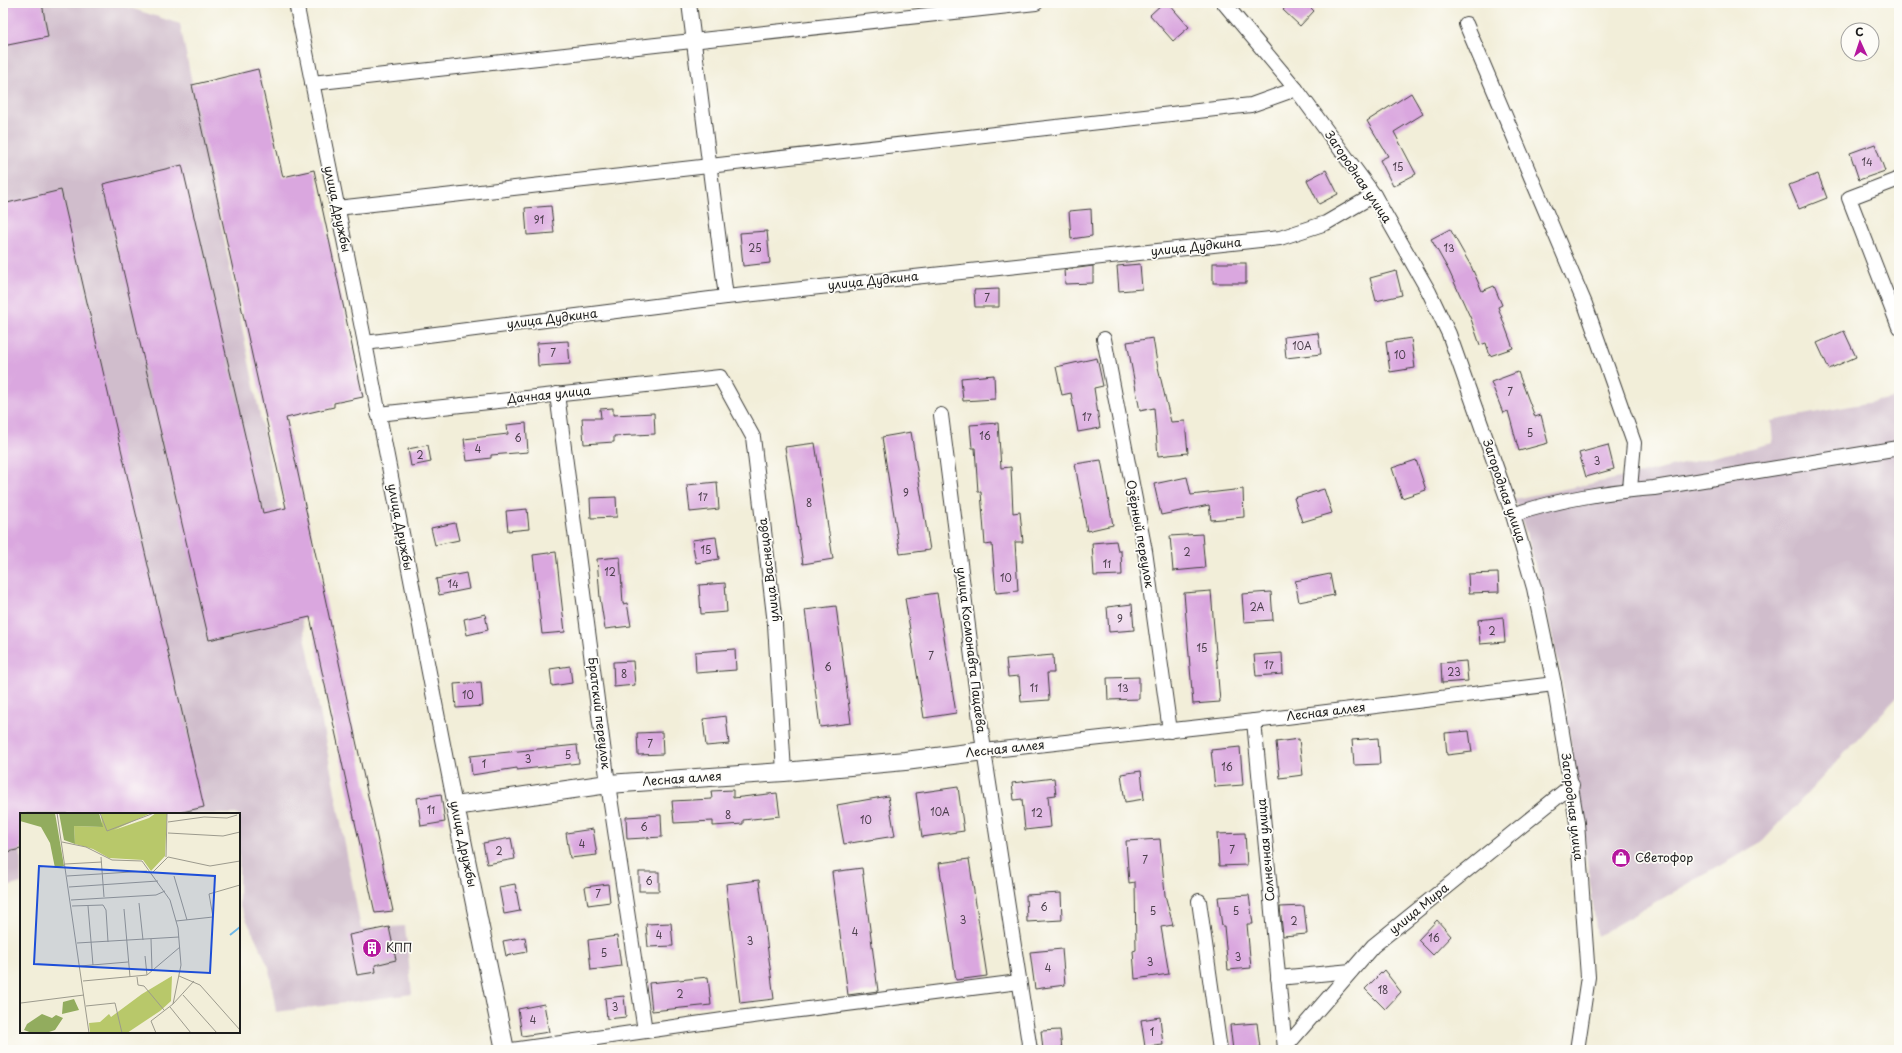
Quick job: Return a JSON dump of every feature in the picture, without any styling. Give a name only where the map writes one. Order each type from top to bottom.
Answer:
[{"type":"street","name":"улица Дружбы","points":[[296,3],[365,343],[455,806],[505,1050]]},
{"type":"street","points":[[689,3],[726,297]]},
{"type":"street","points":[[312,83],[1036,3]]},
{"type":"street","name":"Загородная улица","points":[[1229,5],[1296,89],[1374,196],[1429,292],[1449,334],[1513,515],[1534,588],[1554,684],[1572,785],[1577,823],[1588,977],[1577,1050]]},
{"type":"street","points":[[1466,24],[1588,311],[1634,443],[1630,489]]},
{"type":"street","points":[[337,208],[1251,105],[1296,89]]},
{"type":"street","points":[[1899,179],[1849,198],[1899,327]]},
{"type":"street","name":"улица Дудкина","points":[[365,343],[726,297],[1280,238],[1326,223],[1374,196]]},
{"type":"street","name":"Озёрный переулок","points":[[1104,339],[1145,551],[1170,731]]},
{"type":"street","name":"Дачная улица","points":[[378,414],[720,377]]},
{"type":"street","name":"улица Васнецова","points":[[720,377],[753,437],[775,624],[784,772]]},
{"type":"street","name":"Братский переулок","points":[[557,394],[608,784],[645,1031]]},
{"type":"street","name":"улица Космонавта Пацаева","points":[[942,415],[984,751],[1030,1050]]},
{"type":"street","points":[[1513,515],[1535,507],[1630,489],[1654,488],[1899,448]]},
{"type":"street","name":"Лесная аллея","points":[[455,806],[608,784],[784,772],[905,761],[1170,731],[1554,684]]},
{"type":"street","name":"Солнечная улица","points":[[1254,721],[1284,1049]]},
{"type":"street","name":"улица Мира","points":[[1284,1049],[1373,946],[1572,785]]},
{"type":"street","points":[[1199,901],[1220,1050]]},
{"type":"street","points":[[1278,978],[1351,971]]},
{"type":"street","points":[[512,1050],[1019,982]]},
{"type":"shaded area","points":[[3,3],[122,3],[124,6],[180,24],[312,670],[361,929],[405,926],[412,994],[276,1012],[269,967],[240,906],[240,813],[20,813],[20,883],[3,888]]},
{"type":"shaded area","name":"Светофор","points":[[1899,390],[1899,695],[1763,841],[1597,936],[1561,674],[1528,538],[1514,499],[1645,473],[1773,443],[1771,421],[1893,398]]},
{"type":"building","points":[[3,3],[42,3],[48,37],[3,46]]},
{"type":"building","points":[[1163,3],[1168,3],[1189,27],[1173,41],[1150,15]]},
{"type":"building","points":[[1290,3],[1306,3],[1314,11],[1300,26],[1283,10]]},
{"type":"building","points":[[258,69],[283,177],[314,170],[363,397],[334,403],[334,407],[286,418],[393,911],[375,913],[310,617],[209,640],[103,184],[182,165],[263,513],[286,508],[192,85]]},
{"type":"building","points":[[1411,93],[1423,114],[1394,132],[1416,174],[1393,186],[1380,160],[1388,156],[1367,121]]},
{"type":"building","points":[[1875,144],[1885,171],[1859,180],[1850,153]]},
{"type":"building","points":[[1326,170],[1338,194],[1319,204],[1307,180]]},
{"type":"building","points":[[1818,174],[1827,198],[1799,209],[1789,185]]},
{"type":"building","points":[[61,190],[204,807],[178,813],[20,813],[20,849],[3,853],[3,204]]},
{"type":"building","points":[[551,206],[554,233],[527,235],[525,208]]},
{"type":"building","points":[[1091,209],[1092,236],[1071,239],[1069,211]]},
{"type":"building","points":[[1450,229],[1471,266],[1482,291],[1494,286],[1502,305],[1498,307],[1513,348],[1490,356],[1486,343],[1480,345],[1471,319],[1449,271],[1431,239]]},
{"type":"building","points":[[767,231],[770,263],[743,266],[740,233]]},
{"type":"building","points":[[1213,263],[1246,263],[1246,283],[1213,283]]},
{"type":"building","points":[[1140,264],[1142,289],[1119,291],[1117,266]]},
{"type":"building","points":[[1093,266],[1093,283],[1065,284],[1064,270]]},
{"type":"building","points":[[1396,271],[1402,295],[1376,301],[1370,278]]},
{"type":"building","points":[[999,289],[999,307],[975,307],[974,290]]},
{"type":"building","points":[[1844,331],[1856,357],[1829,369],[1817,343]]},
{"type":"building","points":[[1318,333],[1321,354],[1286,358],[1284,337]]},
{"type":"building","points":[[1153,338],[1157,363],[1171,422],[1185,421],[1188,453],[1158,456],[1154,408],[1140,411],[1127,342]]},
{"type":"building","points":[[1411,338],[1415,368],[1390,372],[1386,342]]},
{"type":"building","points":[[568,341],[570,364],[538,366],[537,343]]},
{"type":"building","points":[[1097,358],[1103,386],[1094,388],[1100,428],[1078,432],[1071,393],[1062,395],[1056,367]]},
{"type":"building","points":[[1518,372],[1535,417],[1541,415],[1548,443],[1519,451],[1508,411],[1503,413],[1491,382]]},
{"type":"building","points":[[994,375],[995,399],[963,401],[961,378]]},
{"type":"building","points":[[613,408],[613,415],[654,413],[655,434],[614,436],[614,442],[584,444],[582,418],[601,418],[600,409]]},
{"type":"building","points":[[526,423],[528,452],[491,455],[491,458],[467,461],[464,439],[508,434],[507,425]]},
{"type":"building","points":[[998,423],[1001,468],[1011,467],[1013,513],[1020,512],[1023,542],[1015,542],[1018,591],[996,593],[992,544],[985,545],[981,492],[978,492],[975,448],[972,448],[970,425]]},
{"type":"building","points":[[911,432],[930,550],[900,554],[882,437]]},
{"type":"building","points":[[815,443],[833,559],[803,564],[785,447]]},
{"type":"building","points":[[428,445],[431,462],[411,466],[408,449]]},
{"type":"building","points":[[1608,445],[1614,469],[1586,477],[1579,453]]},
{"type":"building","points":[[1101,460],[1113,525],[1087,531],[1075,464]]},
{"type":"building","points":[[1416,460],[1426,490],[1402,498],[1392,468]]},
{"type":"building","points":[[1187,477],[1191,495],[1243,489],[1244,517],[1211,520],[1209,505],[1161,515],[1154,484]]},
{"type":"building","points":[[717,482],[719,509],[690,512],[687,485]]},
{"type":"building","points":[[1324,489],[1332,513],[1302,522],[1294,498]]},
{"type":"building","points":[[616,497],[617,517],[591,518],[590,498]]},
{"type":"building","points":[[527,509],[529,529],[508,531],[506,511]]},
{"type":"building","points":[[455,523],[459,540],[435,545],[431,528]]},
{"type":"building","points":[[1202,534],[1205,568],[1173,571],[1170,536]]},
{"type":"building","points":[[716,537],[719,559],[696,563],[692,540]]},
{"type":"building","points":[[1116,541],[1118,551],[1121,551],[1122,575],[1094,576],[1092,543]]},
{"type":"building","points":[[556,552],[565,632],[542,634],[533,555]]},
{"type":"building","points":[[620,557],[623,604],[627,603],[631,626],[605,629],[600,598],[597,559]]},
{"type":"building","points":[[466,573],[469,589],[439,595],[436,579]]},
{"type":"building","points":[[1498,573],[1499,592],[1469,593],[1468,574]]},
{"type":"building","points":[[1330,574],[1334,595],[1299,602],[1295,581]]},
{"type":"building","points":[[725,583],[727,612],[701,614],[699,585]]},
{"type":"building","points":[[1211,591],[1220,702],[1193,704],[1184,593]]},
{"type":"building","points":[[1271,592],[1273,620],[1244,622],[1242,594]]},
{"type":"building","points":[[937,593],[956,713],[924,718],[905,598]]},
{"type":"building","points":[[1132,604],[1134,630],[1109,632],[1107,607]]},
{"type":"building","points":[[836,606],[851,723],[820,727],[805,610]]},
{"type":"building","points":[[485,614],[488,630],[467,635],[464,619]]},
{"type":"building","points":[[1503,617],[1505,642],[1480,644],[1478,620]]},
{"type":"building","points":[[735,649],[736,670],[696,673],[695,652]]},
{"type":"building","points":[[1282,653],[1283,674],[1256,676],[1254,655]]},
{"type":"building","points":[[1053,655],[1054,673],[1047,673],[1049,700],[1021,702],[1019,676],[1008,677],[1006,659]]},
{"type":"building","points":[[633,661],[635,685],[614,687],[613,662]]},
{"type":"building","points":[[1466,661],[1468,681],[1442,683],[1441,663]]},
{"type":"building","points":[[570,666],[572,683],[552,686],[550,669]]},
{"type":"building","points":[[1139,677],[1139,699],[1108,700],[1107,678]]},
{"type":"building","points":[[481,682],[483,706],[456,708],[454,684]]},
{"type":"building","points":[[726,716],[729,744],[706,746],[703,719]]},
{"type":"building","points":[[1469,731],[1472,752],[1447,755],[1445,733]]},
{"type":"building","points":[[662,732],[663,754],[638,755],[637,733]]},
{"type":"building","points":[[1378,738],[1380,764],[1354,765],[1352,740]]},
{"type":"building","points":[[1299,739],[1303,775],[1280,778],[1276,742]]},
{"type":"building","points":[[577,745],[579,763],[517,770],[517,768],[472,775],[470,756]]},
{"type":"building","points":[[1240,747],[1243,785],[1215,787],[1211,750]]},
{"type":"building","points":[[1141,771],[1144,799],[1125,802],[1121,774]]},
{"type":"building","points":[[1054,778],[1056,795],[1048,796],[1051,827],[1025,830],[1022,799],[1014,800],[1012,783]]},
{"type":"building","points":[[958,787],[964,831],[922,837],[916,793]]},
{"type":"building","points":[[733,790],[733,798],[777,793],[780,816],[743,820],[743,824],[713,826],[713,821],[674,823],[672,801],[712,799],[711,791]]},
{"type":"building","points":[[441,794],[445,822],[421,826],[417,798]]},
{"type":"building","points":[[888,796],[895,836],[844,844],[837,805]]},
{"type":"building","points":[[661,815],[662,837],[627,839],[626,817]]},
{"type":"building","points":[[593,829],[597,855],[570,858],[566,833]]},
{"type":"building","points":[[1245,833],[1247,865],[1219,866],[1217,834]]},
{"type":"building","points":[[511,838],[515,859],[487,864],[483,843]]},
{"type":"building","points":[[1160,839],[1165,895],[1173,925],[1161,927],[1169,974],[1135,979],[1133,951],[1136,950],[1135,882],[1129,883],[1126,841]]},
{"type":"building","points":[[969,859],[987,976],[956,980],[939,863]]},
{"type":"building","points":[[862,868],[878,991],[848,995],[832,872]]},
{"type":"building","points":[[639,872],[659,872],[659,891],[639,891]]},
{"type":"building","points":[[759,880],[774,999],[740,1003],[726,884]]},
{"type":"building","points":[[515,884],[520,911],[504,914],[499,887]]},
{"type":"building","points":[[608,884],[610,902],[588,905],[585,887]]},
{"type":"building","points":[[1061,893],[1062,920],[1027,922],[1026,895]]},
{"type":"building","points":[[1249,895],[1253,924],[1247,924],[1251,968],[1228,970],[1224,926],[1222,926],[1218,897]]},
{"type":"building","points":[[1304,906],[1307,934],[1283,936],[1280,907]]},
{"type":"building","points":[[1437,920],[1451,936],[1433,955],[1418,940]]},
{"type":"building","points":[[671,923],[673,946],[648,947],[646,924]]},
{"type":"building","name":"КПП","points":[[389,927],[396,960],[375,965],[376,972],[357,975],[349,935]]},
{"type":"building","points":[[617,936],[621,966],[591,970],[588,940]]},
{"type":"building","points":[[525,937],[527,952],[506,956],[503,941]]},
{"type":"building","points":[[1062,949],[1065,985],[1035,989],[1030,952]]},
{"type":"building","points":[[1384,970],[1401,992],[1385,1009],[1365,989]]},
{"type":"building","points":[[708,977],[711,1005],[652,1011],[649,983]]},
{"type":"building","points":[[624,996],[626,1017],[607,1019],[605,998]]},
{"type":"building","points":[[544,1004],[549,1032],[522,1036],[518,1009]]},
{"type":"building","points":[[1160,1017],[1163,1045],[1145,1047],[1141,1020]]},
{"type":"building","points":[[1257,1023],[1260,1048],[1233,1050],[1230,1025]]},
{"type":"building","points":[[1060,1030],[1062,1050],[1043,1050],[1041,1031]]},
{"type":"place","name":"Светофор","points":[[1621,858]]},
{"type":"place","name":"КПП","points":[[372,948]]}]
